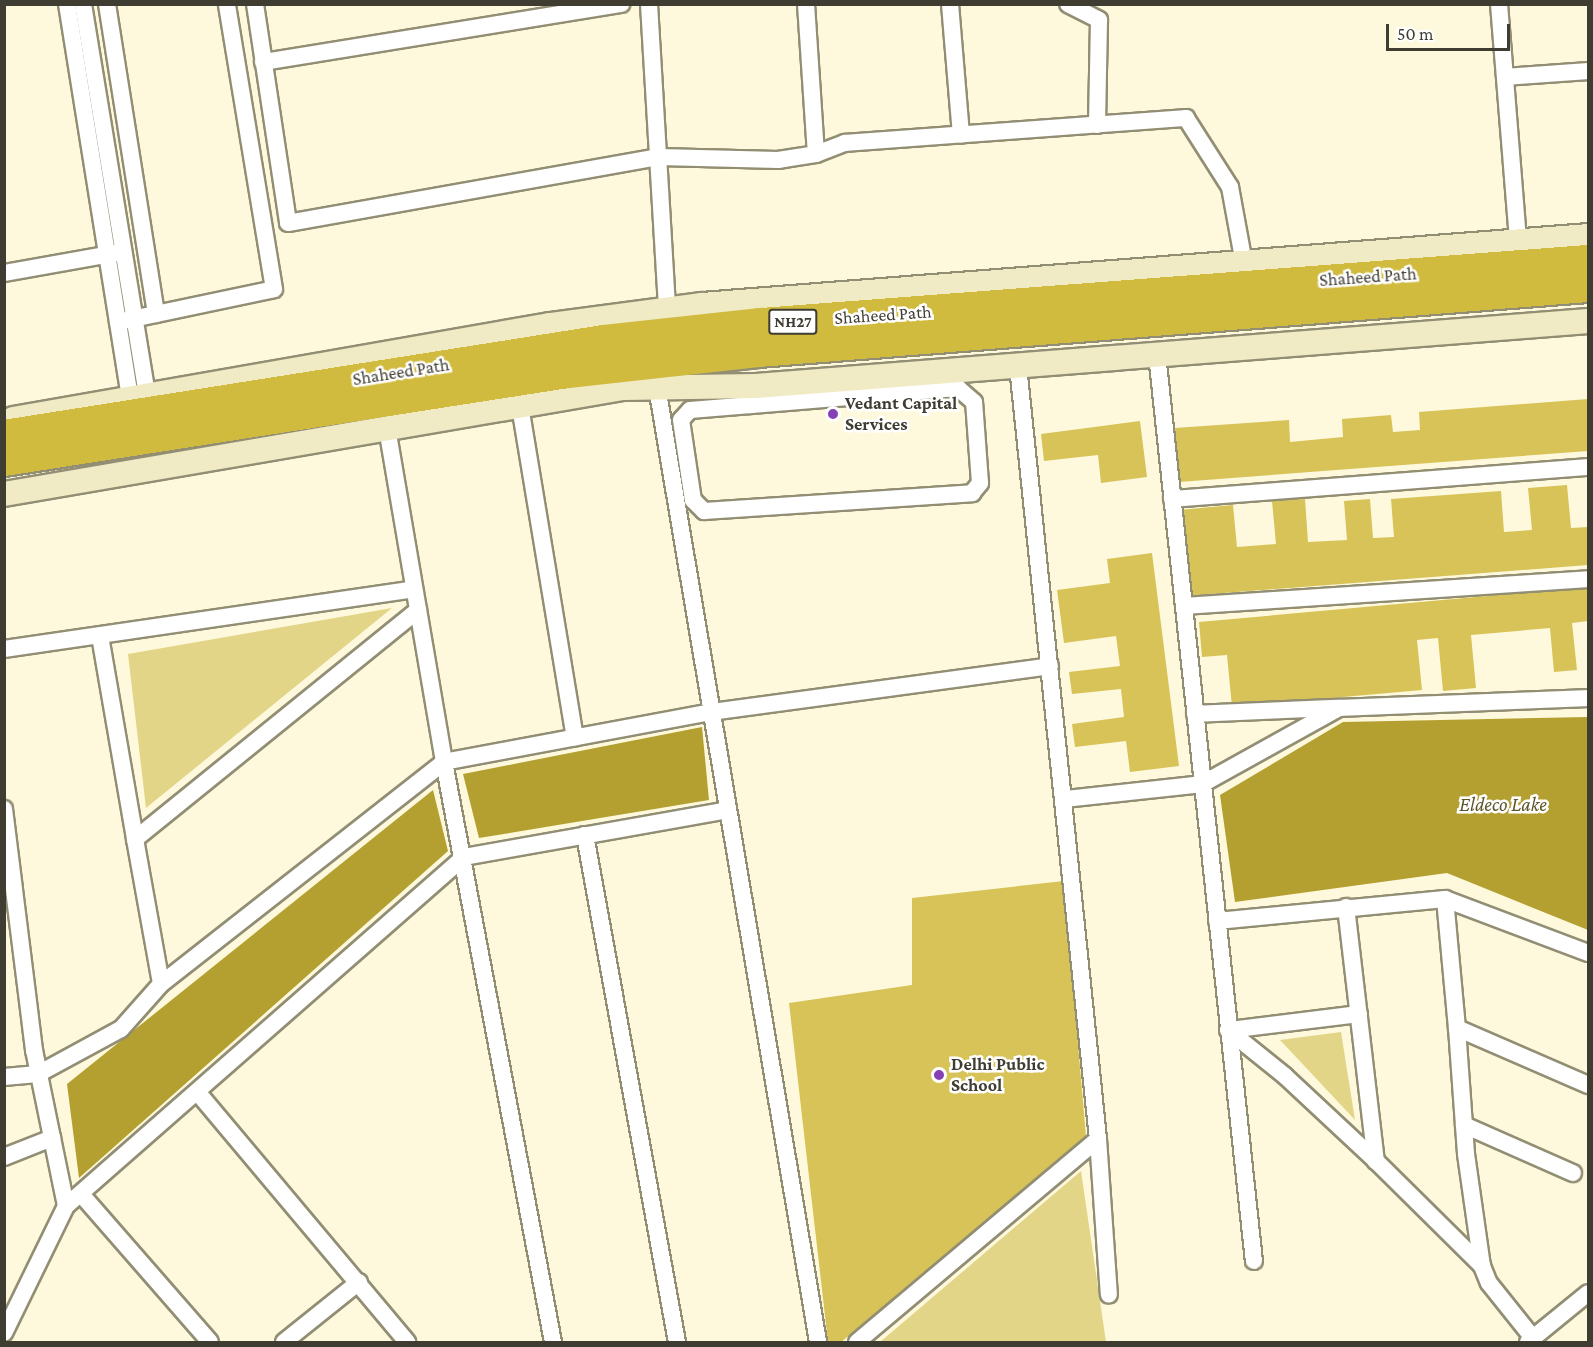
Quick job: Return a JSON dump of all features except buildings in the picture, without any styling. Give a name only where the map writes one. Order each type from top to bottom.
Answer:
[{"type":"highway","name":"Shaheed Path","points":[[4,436],[615,340],[760,324],[1588,261]]},
{"type":"highway","name":"Shaheed Path","points":[[4,460],[568,372],[746,352],[1588,286]]},
{"type":"street","points":[[67,4],[115,254],[135,319],[139,397]]},
{"type":"street","points":[[83,4],[115,254],[118,322],[139,397]]},
{"type":"street","points":[[107,4],[156,314]]},
{"type":"street","points":[[118,322],[274,289],[228,4]]},
{"type":"street","points":[[255,4],[288,223],[659,157],[778,160],[816,154],[845,143],[1186,118],[1230,187],[1244,263]]},
{"type":"street","points":[[263,62],[621,4]]},
{"type":"street","points":[[649,4],[667,310]]},
{"type":"street","points":[[806,4],[816,154]]},
{"type":"street","points":[[950,4],[961,135]]},
{"type":"street","points":[[1498,4],[1518,242]]},
{"type":"street","points":[[1073,5],[1099,20],[1097,125]]},
{"type":"street","points":[[1504,77],[1588,71]]},
{"type":"street","points":[[4,421],[550,325],[667,310],[1588,236]]},
{"type":"street","points":[[4,273],[115,254]]},
{"type":"street","points":[[4,495],[623,388],[657,387],[750,395],[874,386],[1018,366],[1588,321]]},
{"type":"street","points":[[1157,354],[1254,1261]]},
{"type":"street","points":[[1018,366],[1065,799],[1098,1139],[1109,1295]]},
{"type":"street","points":[[750,395],[690,410],[681,420],[693,500],[704,511],[972,493],[980,483],[974,402],[958,388],[874,386]]},
{"type":"street","points":[[657,387],[818,1342]]},
{"type":"street","points":[[520,406],[574,737]]},
{"type":"street","points":[[387,428],[444,762],[464,857],[553,1342]]},
{"type":"street","points":[[1172,499],[1588,467]]},
{"type":"street","points":[[1184,606],[1588,579]]},
{"type":"street","points":[[4,648],[414,589]]},
{"type":"street","points":[[135,839],[418,610]]},
{"type":"street","points":[[100,636],[161,984]]},
{"type":"street","points":[[4,1077],[38,1074],[121,1029],[161,984],[444,762],[711,711],[1050,666]]},
{"type":"street","points":[[1195,714],[1588,698]]},
{"type":"street","points":[[1065,799],[1202,784],[1339,708]]},
{"type":"street","points":[[4,809],[38,1074],[66,1206]]},
{"type":"street","points":[[9,1335],[66,1206],[200,1094],[464,857],[727,810]]},
{"type":"street","points":[[585,836],[677,1342]]},
{"type":"street","points":[[1217,921],[1445,899],[1588,953]]},
{"type":"street","points":[[1445,899],[1464,1125],[1482,1266],[1489,1283],[1531,1340],[1588,1293]]},
{"type":"street","points":[[1346,907],[1376,1161]]},
{"type":"street","points":[[1228,1030],[1359,1014]]},
{"type":"street","points":[[1457,1028],[1588,1085]]},
{"type":"street","points":[[1228,1030],[1285,1076],[1376,1161],[1482,1266]]},
{"type":"street","points":[[200,1094],[407,1342]]},
{"type":"street","points":[[1464,1125],[1573,1173]]},
{"type":"street","points":[[4,1157],[52,1138]]},
{"type":"street","points":[[857,1342],[1098,1139]]},
{"type":"street","points":[[81,1194],[210,1342]]},
{"type":"street","points":[[284,1342],[358,1282]]},
{"type":"shaded area","points":[[392,608],[146,808],[128,654]]},
{"type":"shaded area","points":[[1341,1032],[1355,1120],[1280,1040]]},
{"type":"shaded area","points":[[1081,1171],[1106,1342],[880,1342]]},
{"type":"water","name":"Eldeco Lake","points":[[1588,717],[1588,930],[1447,873],[1235,902],[1220,795],[1343,722]]},
{"type":"water","points":[[702,727],[709,800],[479,838],[463,774]]},
{"type":"water","points":[[433,790],[448,851],[79,1178],[67,1084]]},
{"type":"place","name":"Vedant Capital Services","points":[[833,414]]},
{"type":"place","name":"Delhi Public School","points":[[939,1075]]}]
